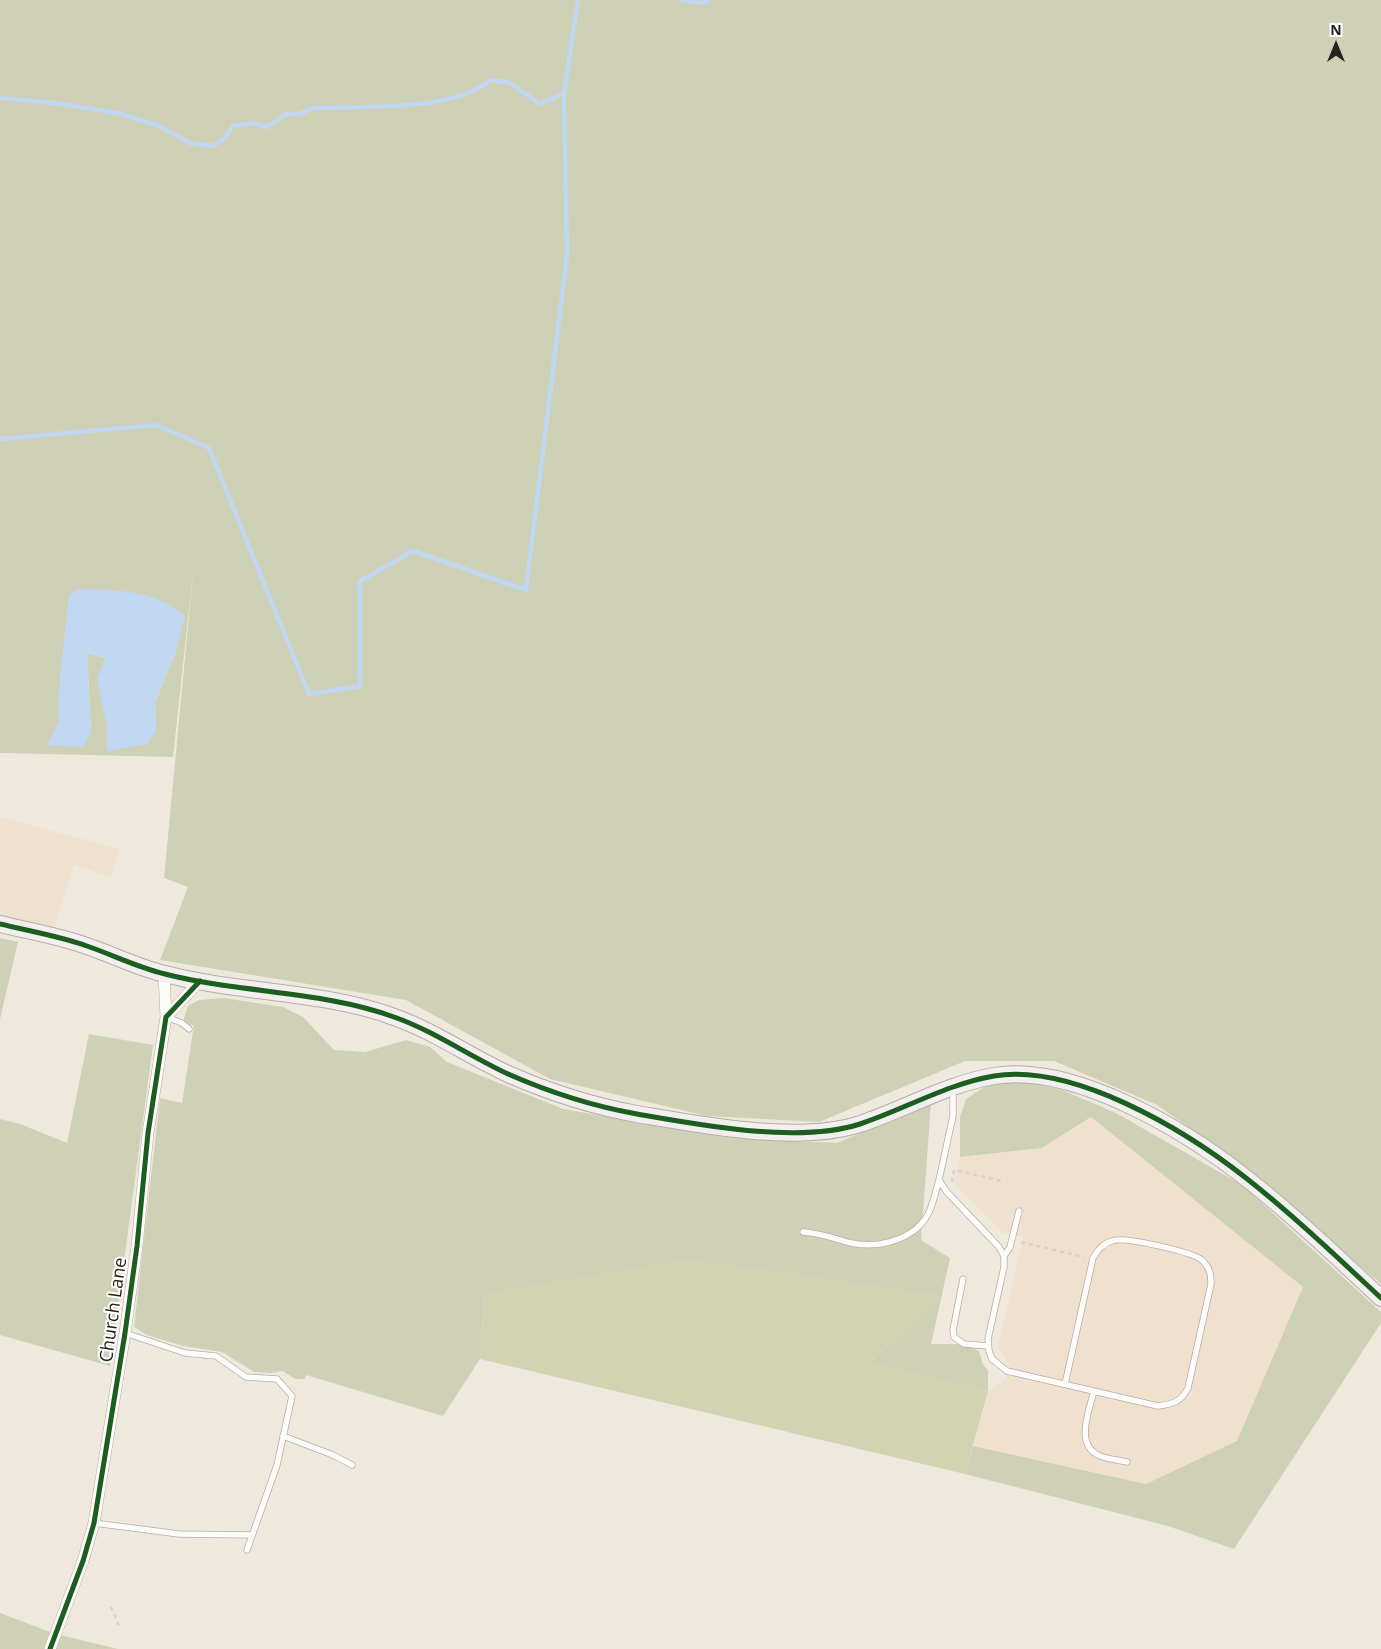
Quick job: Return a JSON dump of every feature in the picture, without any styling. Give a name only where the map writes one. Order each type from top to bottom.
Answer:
[{"type":"street","points":[[0,924],[82,944],[164,974],[366,1008],[411,1024],[507,1073],[554,1093],[594,1105],[685,1122],[774,1131],[805,1132],[837,1129],[860,1124],[953,1086],[994,1076],[1044,1076],[1077,1084],[1132,1107],[1201,1146],[1246,1178],[1381,1298]]},
{"type":"street","name":"Church Lane","points":[[50,1649],[81,1568],[94,1523],[137,1246],[148,1133],[166,1018],[164,974]]},
{"type":"street","points":[[166,1018],[200,981]]},
{"type":"lane","points":[[166,1018],[182,1023],[189,1030]]},
{"type":"lane","points":[[803,1232],[821,1233],[852,1243],[884,1243],[902,1238],[914,1232],[930,1211],[939,1180],[953,1116],[953,1086]]},
{"type":"lane","points":[[939,1180],[949,1194],[999,1247],[1004,1256]]},
{"type":"lane","points":[[1018,1211],[1012,1240],[1004,1256],[1004,1267],[988,1339],[992,1359],[1007,1371],[1158,1406],[1172,1404],[1183,1398],[1188,1388],[1211,1284],[1211,1271],[1200,1259],[1185,1253],[1133,1241],[1114,1240],[1099,1248],[1092,1260],[1065,1384]]},
{"type":"lane","points":[[963,1279],[953,1330],[954,1337],[964,1344],[988,1346]]},
{"type":"lane","points":[[125,1333],[185,1353],[216,1356],[246,1377],[278,1379],[292,1396],[277,1465],[247,1550]]},
{"type":"lane","points":[[1094,1391],[1084,1432],[1086,1440],[1091,1450],[1100,1456],[1127,1462]]},
{"type":"lane","points":[[283,1436],[333,1455],[352,1465]]},
{"type":"lane","points":[[94,1523],[179,1534],[252,1535]]},
{"type":"path","points":[[949,1194],[954,1170],[1002,1181]]},
{"type":"path","points":[[1012,1240],[1092,1260]]},
{"type":"path","points":[[111,1607],[120,1628]]},
{"type":"shaded area","points":[[0,817],[120,849],[111,877],[74,865],[54,928],[0,915]]},
{"type":"shaded area","points":[[1091,1117],[1303,1287],[1238,1441],[1146,1484],[973,1446],[988,1391],[1005,1380],[1009,1364],[998,1347],[1023,1237],[1003,1233],[954,1183],[960,1157],[1042,1148]]},
{"type":"green space","points":[[0,0],[1381,0],[1381,1284],[1254,1174],[1157,1105],[1054,1061],[965,1061],[819,1122],[707,1116],[550,1079],[406,1000],[160,960],[188,887],[164,878],[194,563],[173,757],[0,753]],"holes":[[[77,589],[177,648],[155,703],[156,731],[108,751],[105,658],[87,653],[91,733],[48,745],[58,724]]]},
{"type":"green space","points":[[0,938],[18,942],[0,1019]]},
{"type":"green space","points":[[223,998],[283,1007],[303,1017],[334,1050],[365,1052],[406,1040],[430,1047],[447,1062],[563,1109],[730,1138],[837,1143],[931,1103],[921,1240],[950,1258],[931,1344],[964,1344],[979,1351],[983,1365],[988,1370],[988,1391],[870,1362],[941,1295],[485,1293],[480,1359],[443,1416],[306,1375],[305,1379],[295,1379],[283,1371],[271,1373],[254,1372],[222,1352],[183,1346],[147,1335],[134,1327],[160,1098],[182,1103],[194,1025],[182,1026],[188,1006],[199,1000]]},
{"type":"green space","points":[[89,1034],[153,1045],[110,1366],[0,1335],[0,1119],[20,1124],[67,1143]]},
{"type":"green space","points":[[1026,1082],[1062,1090],[1116,1113],[1242,1185],[1381,1312],[1381,1323],[1234,1549],[1168,1526],[965,1474],[973,1446],[1146,1484],[1237,1441],[1303,1287],[1091,1117],[1042,1148],[960,1157],[960,1117],[966,1099],[989,1084]]},
{"type":"green space","points":[[689,1259],[942,1295],[871,1361],[988,1391],[965,1474],[480,1359],[485,1293]]},
{"type":"green space","points":[[0,1613],[50,1632],[44,1649],[0,1649]]},
{"type":"green space","points":[[60,1635],[118,1649],[56,1649]]},
{"type":"water","points":[[77,589],[120,591],[147,596],[172,607],[185,616],[177,648],[155,703],[156,731],[147,744],[108,751],[107,727],[97,679],[105,658],[87,653],[91,733],[83,747],[47,745],[58,724],[60,675],[69,596]]},
{"type":"waterway","points":[[0,439],[156,425],[209,448],[309,694],[360,686],[360,581],[413,551],[526,590],[567,255],[564,93],[578,0]]},
{"type":"waterway","points":[[681,0],[703,3],[709,0]]},
{"type":"waterway","points":[[0,98],[55,103],[117,113],[159,126],[190,143],[212,146],[224,139],[233,126],[254,123],[267,127],[286,114],[299,114],[313,108],[381,107],[431,102],[453,98],[474,90],[491,80],[510,83],[540,104],[564,93]]},
{"type":"cycle path","points":[[0,924],[76,942],[165,974],[367,1008],[409,1023],[508,1074],[539,1087],[587,1103],[620,1111],[690,1123],[779,1133],[835,1130],[877,1118],[960,1085],[994,1076],[1025,1075],[1059,1080],[1093,1090],[1127,1104],[1161,1121],[1221,1159],[1315,1236],[1381,1298]]},
{"type":"cycle path","points":[[50,1649],[83,1561],[94,1523],[125,1333],[137,1246],[148,1133],[166,1017],[200,981]]}]
